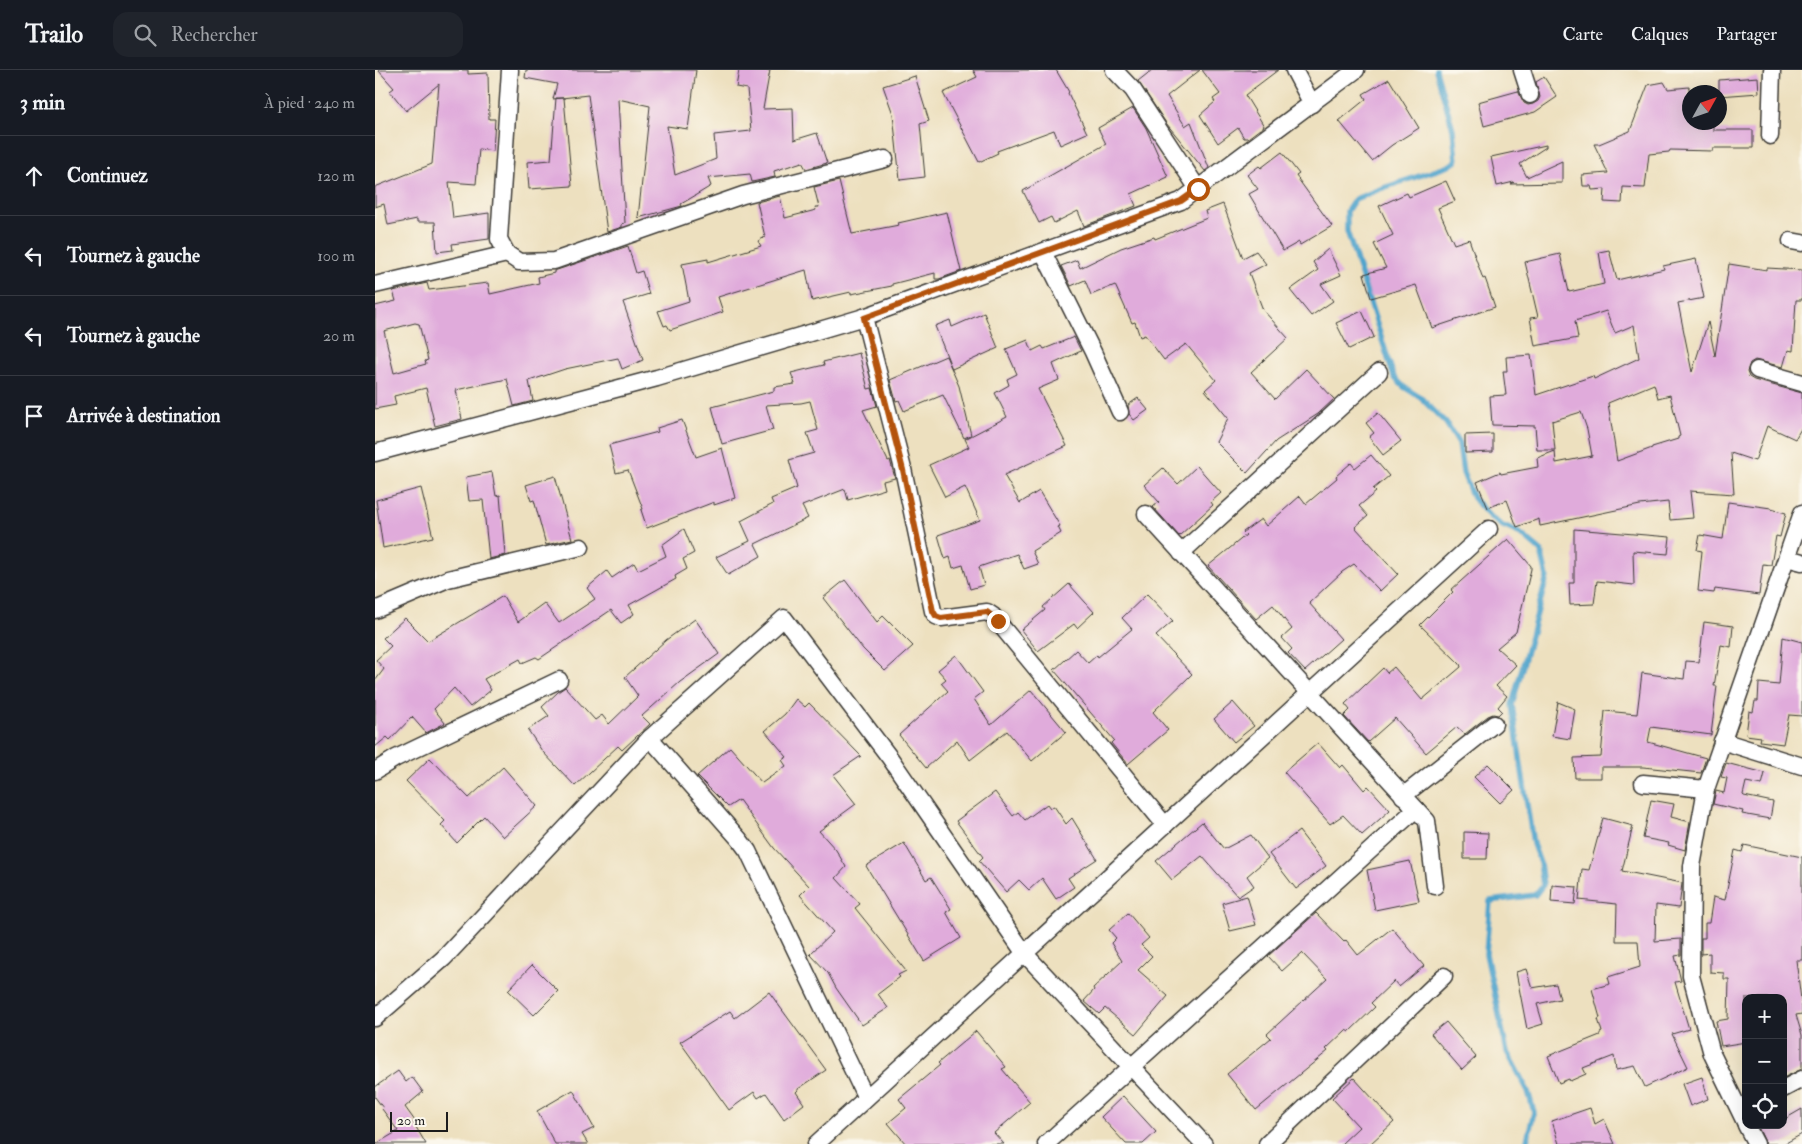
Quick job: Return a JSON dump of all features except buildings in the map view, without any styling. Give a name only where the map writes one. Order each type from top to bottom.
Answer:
[{"type":"street","points":[[510,70],[499,239],[507,254],[519,262],[554,261],[743,195],[885,159]]},
{"type":"street","points":[[1114,70],[1133,90],[1198,189]]},
{"type":"street","points":[[1294,70],[1312,104]]},
{"type":"street","points":[[375,453],[657,378],[864,318],[1181,201],[1356,70]]},
{"type":"street","points":[[1522,70],[1530,95]]},
{"type":"street","points":[[1770,136],[1773,70]]},
{"type":"street","points":[[1043,252],[1093,352],[1120,412]]},
{"type":"street","points":[[375,285],[507,254]]},
{"type":"street","points":[[864,318],[903,470],[933,611],[936,616],[941,618],[987,612],[993,616],[1165,825]]},
{"type":"street","points":[[1757,370],[1802,382]]},
{"type":"street","points":[[1181,553],[1379,372]]},
{"type":"street","points":[[1742,1112],[1712,1054],[1691,976],[1692,866],[1706,789],[1722,741],[1795,560],[1802,513]]},
{"type":"street","points":[[1146,514],[1427,821],[1435,886]]},
{"type":"street","points":[[822,1142],[867,1098],[1489,529]]},
{"type":"street","points":[[375,610],[447,580],[581,547]]},
{"type":"street","points":[[375,1018],[444,958],[650,738],[784,618],[890,758],[1025,954],[1204,1144]]},
{"type":"street","points":[[375,771],[396,758],[559,680]]},
{"type":"street","points":[[1403,796],[1494,724]]},
{"type":"street","points":[[650,738],[748,851],[867,1098]]},
{"type":"street","points":[[1722,741],[1802,766]]},
{"type":"street","points":[[1643,783],[1706,789]]},
{"type":"street","points":[[1046,1144],[1416,809]]},
{"type":"street","points":[[1267,1144],[1444,976]]},
{"type":"street","points":[[1787,1087],[1802,1078]]},
{"type":"street","points":[[1750,1129],[1756,1144]]},
{"type":"waterway","points":[[1436,70],[1453,129],[1456,161],[1449,166],[1355,199],[1347,211],[1347,231],[1394,377],[1404,387],[1421,398],[1446,423],[1459,444],[1463,473],[1473,498],[1491,518],[1521,534],[1541,551],[1547,577],[1512,705],[1533,844],[1540,863],[1543,885],[1535,895],[1490,901],[1486,954],[1507,1052],[1528,1091],[1534,1112],[1526,1144]]},
{"type":"route","points":[[998,621],[987,612],[941,618],[936,616],[933,611],[903,470],[864,318],[1181,201],[1198,189]]}]
